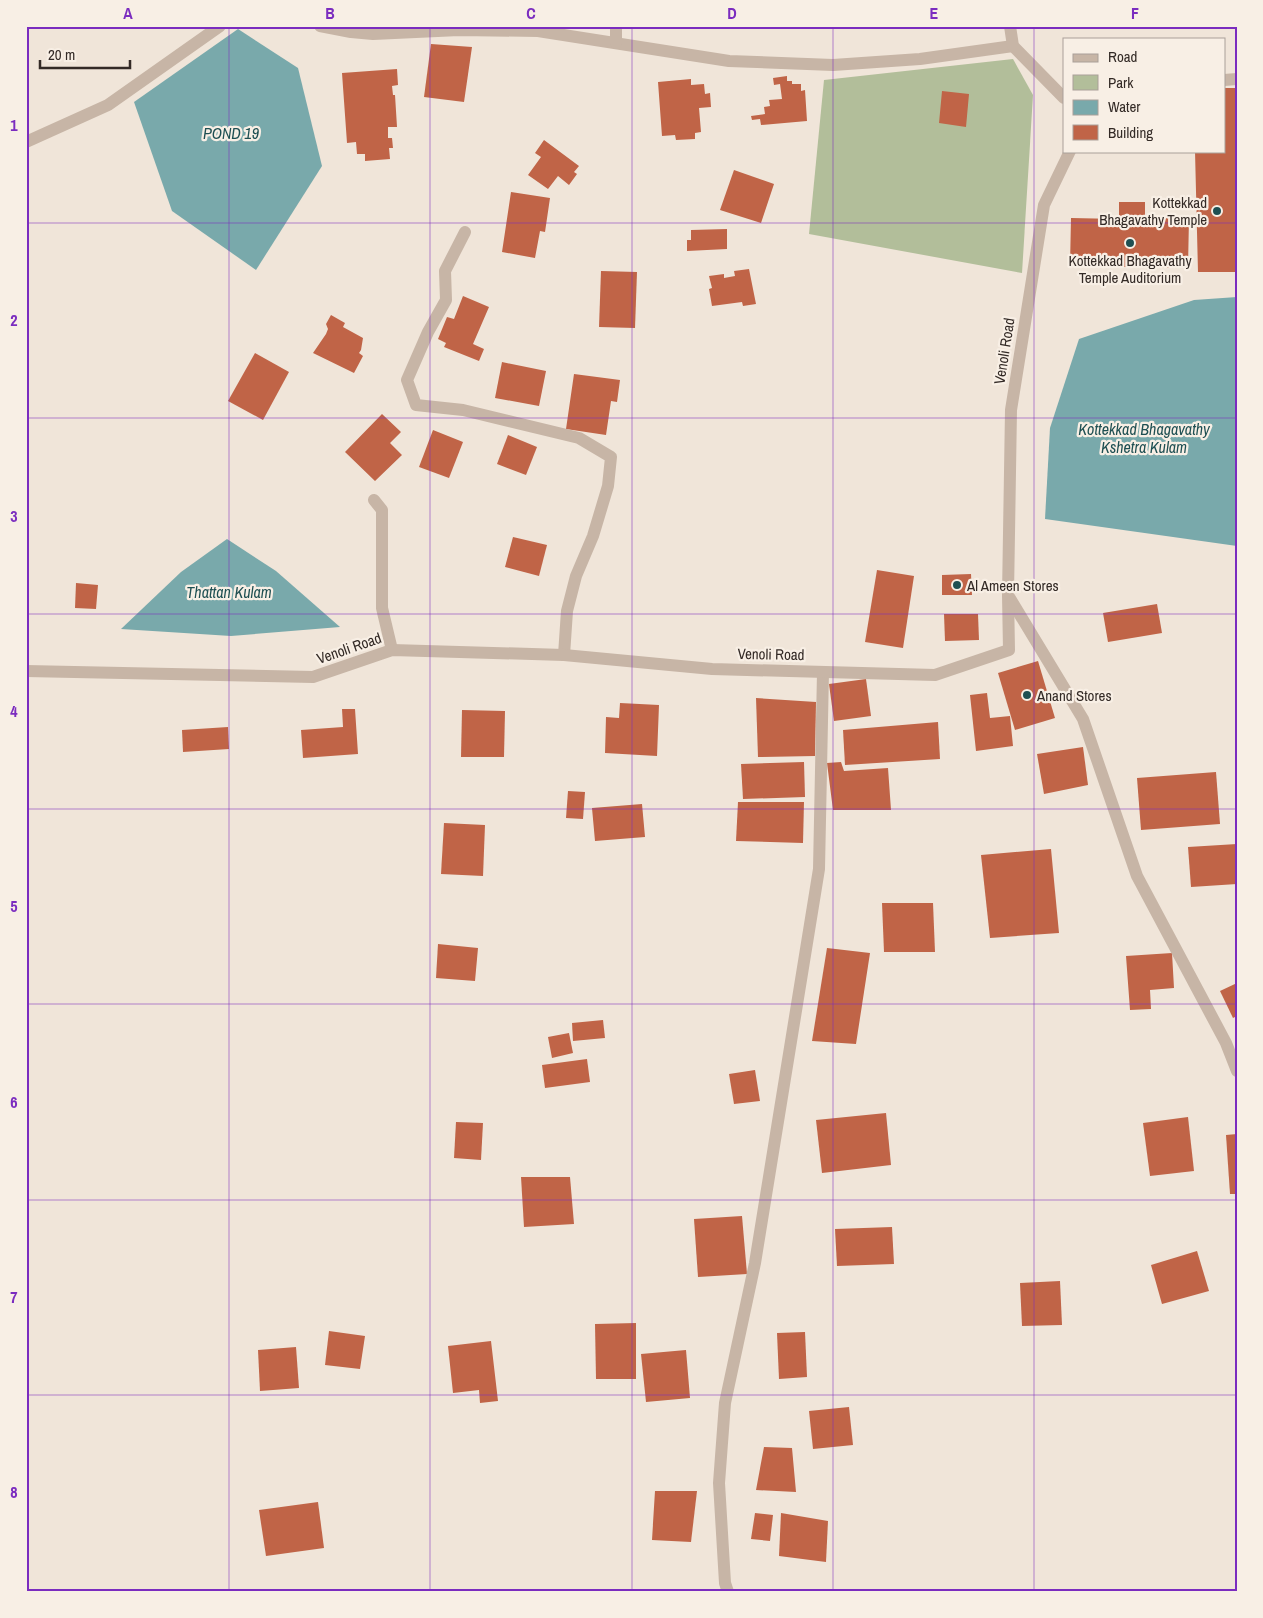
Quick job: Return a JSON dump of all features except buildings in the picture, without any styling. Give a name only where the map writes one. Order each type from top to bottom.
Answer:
[{"type":"street","points":[[26,142],[108,105],[220,26]]},
{"type":"street","points":[[320,26],[374,34],[459,30],[519,30],[729,61],[833,65],[920,59],[1013,46]]},
{"type":"street","points":[[616,26],[616,43]]},
{"type":"street","points":[[1010,26],[1013,46],[1063,97]]},
{"type":"street","name":"Venoli Road","points":[[26,671],[312,677],[392,650],[564,655],[712,670],[935,674],[1009,650],[1011,410],[1044,205],[1070,152]]},
{"type":"street","points":[[465,232],[445,271],[446,300],[428,332],[407,380],[416,405],[464,410],[579,438],[610,457],[608,486],[593,536],[576,576],[567,611],[564,655]]},
{"type":"street","points":[[374,500],[382,510],[382,608],[392,650]]},
{"type":"street","points":[[1008,595],[1083,719],[1137,876],[1226,1043],[1237,1071]]},
{"type":"street","points":[[728,1592],[725,1583],[719,1483],[725,1403],[756,1263],[819,869],[823,672]]},
{"type":"green space","points":[[1013,59],[1033,95],[1022,273],[809,234],[824,80]]},
{"type":"water","name":"POND 19","points":[[238,29],[298,68],[322,166],[256,270],[172,211],[134,102]]},
{"type":"water","name":"Kottekkad Bhagavathy Kshetra Kulam","points":[[1237,297],[1237,546],[1045,519],[1050,428],[1079,339],[1194,300]]},
{"type":"water","name":"Thattan Kulam","points":[[227,539],[276,571],[340,627],[231,636],[121,629],[181,572]]},
{"type":"place","name":"Kottekkad Bhagavathy Temple","points":[[1217,211]]},
{"type":"place","name":"Kottekkad Bhagavathy Temple Auditorium","points":[[1130,243]]},
{"type":"place","name":"Al Ameen Stores","points":[[957,585]]},
{"type":"place","name":"Anand Stores","points":[[1027,695]]}]
